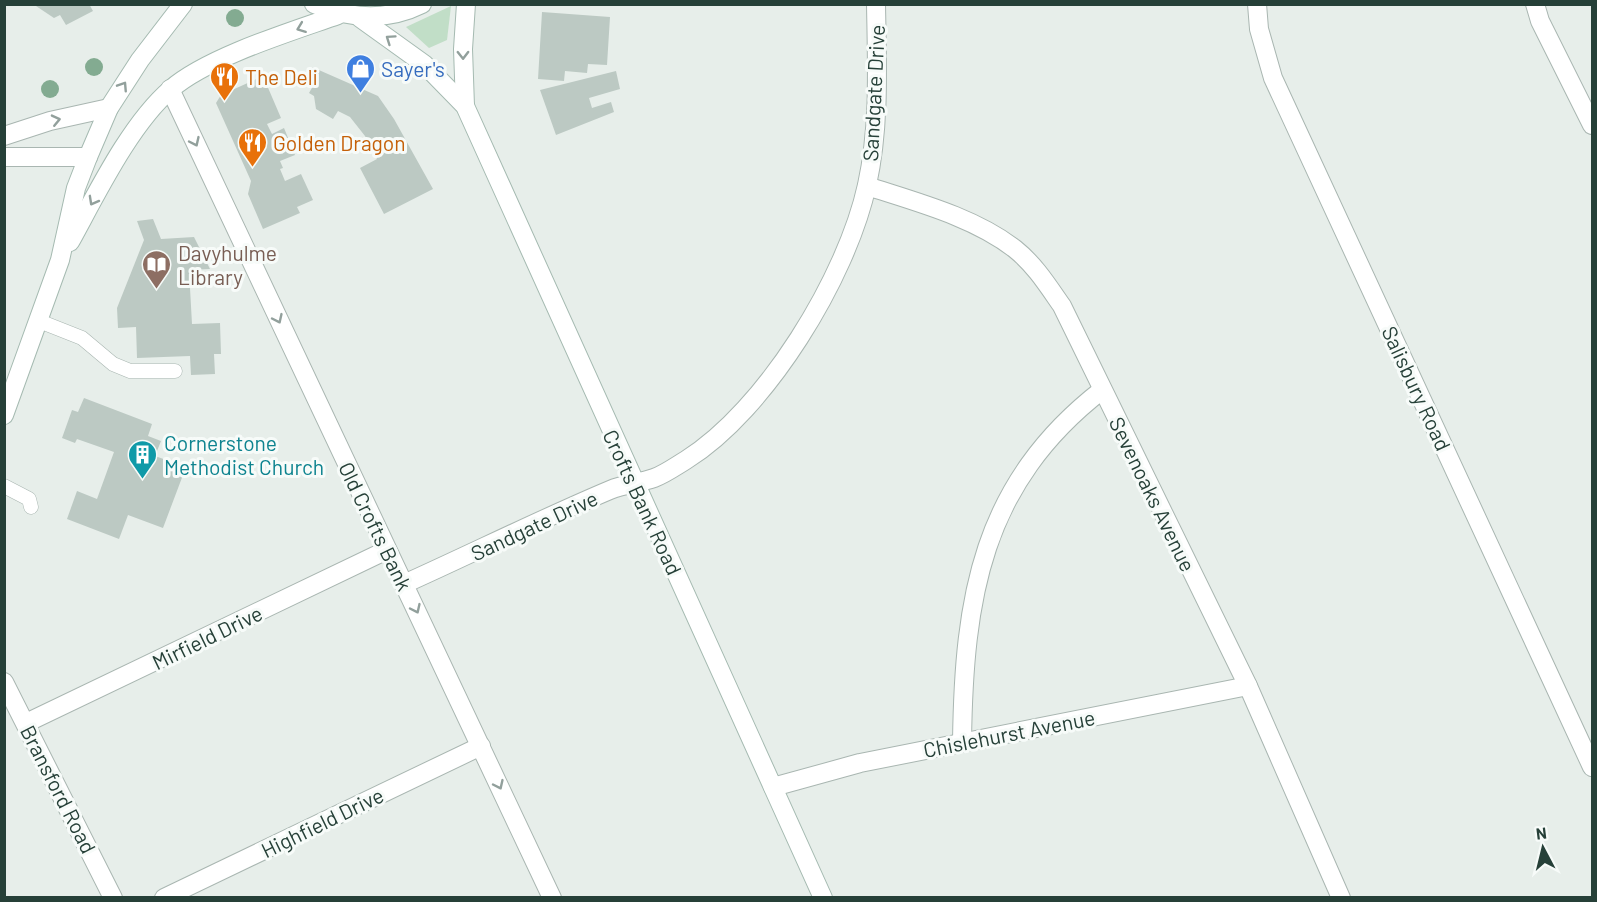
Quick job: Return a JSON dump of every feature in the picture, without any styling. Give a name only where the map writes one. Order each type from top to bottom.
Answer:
[{"type":"street","points":[[4,415],[60,260],[76,188],[109,108],[140,60],[183,4]]},
{"type":"street","points":[[314,4],[338,15],[360,18],[391,16],[422,4]]},
{"type":"street","name":"Crofts Bank Road","points":[[465,106],[463,49],[466,4]]},
{"type":"street","name":"Sandgate Drive","points":[[404,584],[613,489],[655,478],[688,459],[720,432],[781,367],[810,322],[830,282],[849,240],[867,186],[874,136],[876,4]]},
{"type":"street","name":"Salisbury Road","points":[[1257,4],[1259,29],[1273,78],[1593,767]]},
{"type":"street","points":[[1535,4],[1540,21],[1593,125]]},
{"type":"street","points":[[60,260],[147,113],[170,89],[192,74],[224,59],[338,15]]},
{"type":"street","name":"Crofts Bank Road","points":[[360,18],[424,64],[465,106],[823,897]]},
{"type":"street","name":"Old Crofts Bank","points":[[170,89],[552,897]]},
{"type":"street","points":[[4,136],[50,121],[109,108]]},
{"type":"street","points":[[4,157],[88,157],[123,151]]},
{"type":"street","name":"Sevenoaks Avenue","points":[[867,186],[947,214],[987,232],[1014,249],[1037,270],[1062,306],[1248,686],[1341,897]]},
{"type":"street","points":[[962,742],[969,616],[980,565],[992,531],[1030,461],[1067,420],[1102,390]]},
{"type":"street","name":"Mirfield Drive","points":[[26,723],[387,550]]},
{"type":"street","name":"Bransford Road","points":[[4,682],[113,897]]},
{"type":"street","name":"Chislehurst Avenue","points":[[773,787],[860,763],[1248,686]]},
{"type":"street","name":"Highfield Drive","points":[[164,897],[481,746]]},
{"type":"lane","points":[[39,321],[82,338],[113,364],[130,371],[175,371]]},
{"type":"lane","points":[[4,486],[28,499],[31,507]]},
{"type":"green space","points":[[451,6],[447,40],[429,48],[406,27]]},
{"type":"building","points":[[33,4],[89,4],[93,11],[66,25],[60,15],[54,18]]},
{"type":"building","points":[[542,12],[610,17],[607,65],[588,64],[587,73],[565,71],[564,81],[538,79]]},
{"type":"building","points":[[312,67],[378,96],[394,119],[433,189],[384,214],[360,168],[377,159],[365,136],[350,117],[338,111],[333,119],[316,109],[314,96],[309,93],[313,86],[304,82]]},
{"type":"building","points":[[616,71],[620,89],[589,98],[592,108],[611,102],[614,112],[556,135],[540,90]]},
{"type":"building","points":[[263,76],[281,118],[267,124],[272,134],[284,128],[295,155],[280,161],[283,168],[280,169],[285,181],[301,174],[313,200],[297,207],[300,213],[263,229],[248,194],[251,181],[216,103],[221,95]]},
{"type":"building","name":"Davyhulme Library","points":[[153,219],[161,239],[194,237],[210,269],[189,270],[192,324],[220,323],[221,354],[214,354],[215,374],[191,375],[190,356],[137,358],[136,327],[118,328],[117,308],[144,240],[137,221]]},
{"type":"building","name":"Cornerstone Methodist Church","points":[[84,398],[152,424],[148,436],[161,441],[155,456],[186,467],[163,528],[128,515],[119,539],[67,519],[77,491],[97,499],[114,452],[77,439],[75,443],[62,438],[72,410],[78,412]]},
{"type":"place","name":"Sayer's","points":[[360,94]]},
{"type":"place","name":"The Deli","points":[[224,102]]},
{"type":"place","name":"Golden Dragon","points":[[252,168]]},
{"type":"place","name":"Davyhulme Library","points":[[157,290]]},
{"type":"place","name":"Cornerstone Methodist Church","points":[[143,480]]}]
